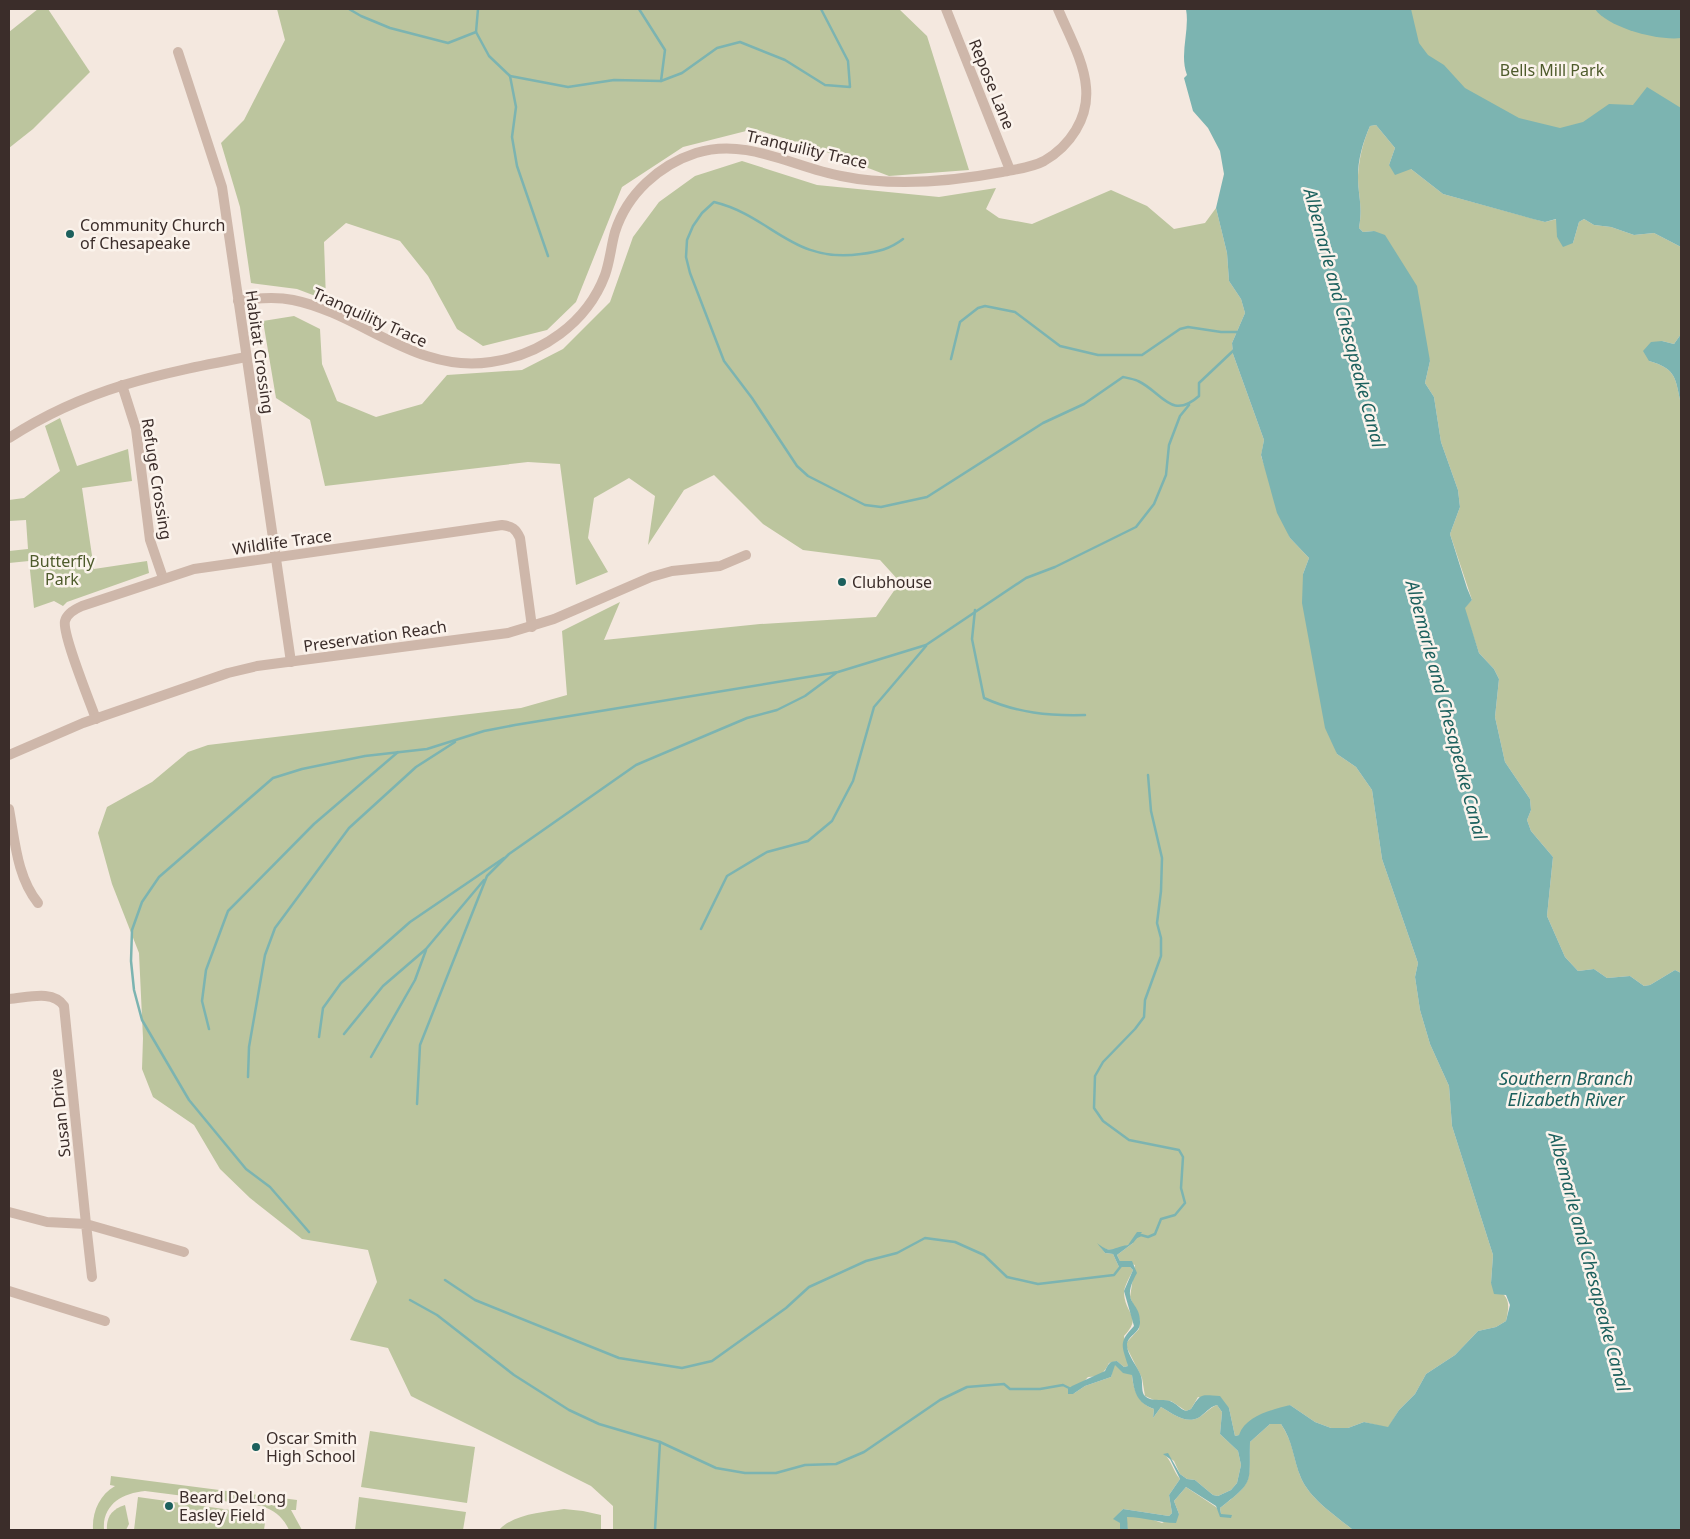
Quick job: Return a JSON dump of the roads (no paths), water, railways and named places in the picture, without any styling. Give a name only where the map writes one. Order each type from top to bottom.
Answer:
[{"type":"street","name":"Repose Lane","points":[[946,9],[1010,170]]},
{"type":"street","name":"Tranquility Trace","points":[[238,301],[267,298],[294,300],[326,311],[413,351],[429,352],[441,361],[478,364],[501,361],[544,344],[569,327],[583,313],[600,286],[607,268],[617,226],[637,192],[665,168],[696,153],[709,150],[744,148],[841,176],[884,182],[943,181],[1010,170],[1037,164],[1058,152],[1071,138],[1083,113],[1084,81],[1058,9]]},
{"type":"street","name":"Habitat Crossing","points":[[178,52],[222,187],[291,662]]},
{"type":"street","points":[[9,438],[34,422],[69,404],[122,385],[166,372],[246,358]]},
{"type":"street","name":"Refuge Crossing","points":[[122,385],[136,429],[150,540],[164,578]]},
{"type":"street","name":"Wildlife Trace","points":[[96,719],[66,633],[66,618],[76,609],[194,569],[502,525],[511,526],[517,530],[520,538],[532,627]]},
{"type":"street","name":"Preservation Reach","points":[[9,755],[43,738],[228,673],[257,666],[508,633],[532,627],[651,577],[672,571],[720,566],[746,556]]},
{"type":"street","points":[[9,809],[22,874],[30,893],[38,903]]},
{"type":"street","name":"Susan Drive","points":[[9,999],[50,996],[60,1000],[66,1012],[92,1277]]},
{"type":"street","points":[[9,1212],[47,1222],[86,1224],[184,1252]]},
{"type":"street","points":[[9,1290],[105,1321]]},
{"type":"water","name":"Southern Branch Elizabeth River","points":[[1186,9],[1411,9],[1419,43],[1428,55],[1444,65],[1465,88],[1519,118],[1560,128],[1583,122],[1609,104],[1633,105],[1647,87],[1681,108],[1681,247],[1654,233],[1634,235],[1611,227],[1594,225],[1584,219],[1579,222],[1573,243],[1563,247],[1557,237],[1556,219],[1545,222],[1443,194],[1411,169],[1395,175],[1389,165],[1395,148],[1376,125],[1370,126],[1365,138],[1358,176],[1359,228],[1363,232],[1374,231],[1385,235],[1417,286],[1430,361],[1425,383],[1434,397],[1441,442],[1458,490],[1460,507],[1450,534],[1472,600],[1465,608],[1479,653],[1494,669],[1499,679],[1495,717],[1505,762],[1530,799],[1531,810],[1527,820],[1531,831],[1553,857],[1547,916],[1565,957],[1578,971],[1594,969],[1607,978],[1630,976],[1644,986],[1650,985],[1675,970],[1681,973],[1681,1530],[1353,1530],[1324,1507],[1305,1486],[1285,1430],[1281,1424],[1270,1424],[1250,1442],[1248,1481],[1239,1492],[1220,1508],[1221,1514],[1232,1515],[1231,1518],[1220,1517],[1216,1506],[1186,1487],[1174,1501],[1179,1514],[1176,1523],[1127,1517],[1128,1530],[1120,1530],[1120,1523],[1113,1519],[1123,1509],[1169,1516],[1172,1513],[1169,1495],[1180,1479],[1170,1459],[1163,1454],[1168,1453],[1180,1474],[1187,1479],[1195,1480],[1213,1495],[1218,1496],[1231,1490],[1237,1483],[1241,1465],[1238,1451],[1220,1434],[1222,1412],[1217,1405],[1198,1418],[1188,1420],[1161,1407],[1153,1418],[1154,1409],[1144,1404],[1137,1396],[1132,1375],[1123,1373],[1115,1365],[1111,1377],[1085,1386],[1073,1394],[1068,1394],[1068,1389],[1072,1386],[1105,1371],[1112,1362],[1117,1361],[1124,1367],[1128,1366],[1123,1341],[1134,1326],[1124,1291],[1133,1270],[1130,1267],[1119,1267],[1113,1254],[1105,1253],[1097,1243],[1106,1249],[1128,1245],[1137,1232],[1142,1232],[1133,1243],[1117,1255],[1120,1261],[1132,1261],[1137,1273],[1132,1283],[1130,1297],[1137,1310],[1140,1323],[1138,1329],[1129,1339],[1127,1349],[1141,1376],[1144,1395],[1153,1400],[1170,1401],[1186,1411],[1191,1409],[1202,1396],[1220,1396],[1229,1408],[1235,1436],[1239,1435],[1247,1423],[1260,1414],[1290,1405],[1315,1422],[1331,1428],[1348,1428],[1364,1422],[1388,1427],[1399,1410],[1415,1394],[1426,1374],[1455,1355],[1478,1331],[1496,1327],[1506,1321],[1510,1305],[1506,1295],[1494,1294],[1491,1283],[1493,1255],[1452,1126],[1449,1086],[1430,1044],[1420,1010],[1415,977],[1418,963],[1382,859],[1372,790],[1356,767],[1337,754],[1325,728],[1302,603],[1303,574],[1309,558],[1290,538],[1277,513],[1261,455],[1264,440],[1233,354],[1232,343],[1245,313],[1241,299],[1229,281],[1227,253],[1216,208],[1224,174],[1220,151],[1208,128],[1193,111],[1184,78],[1187,75],[1184,59],[1187,26]]},
{"type":"water","points":[[1595,9],[1681,9],[1681,38],[1660,37],[1635,32],[1611,22]]},
{"type":"water","points":[[1681,334],[1681,404],[1676,381],[1670,371],[1649,361],[1643,351],[1651,342],[1662,341],[1674,344]]},
{"type":"waterway","points":[[349,9],[390,28],[448,43],[476,32],[478,9]]},
{"type":"waterway","points":[[639,9],[665,50],[661,81]]},
{"type":"waterway","points":[[510,76],[568,87],[614,80],[661,81],[682,73],[717,48],[740,42],[785,60],[825,85],[850,87],[848,61],[821,9]]},
{"type":"waterway","points":[[476,32],[489,56],[510,76],[516,107],[512,137],[517,166],[548,256]]},
{"type":"waterway","points":[[903,239],[888,248],[861,254],[837,255],[817,252],[799,246],[752,217],[714,202],[702,213],[693,226],[687,240],[686,257],[690,273],[724,361],[752,398],[797,466],[808,476],[865,505],[881,507],[927,497],[1043,423],[1084,404],[1123,377],[1138,381],[1174,405],[1181,406],[1189,403],[1199,396],[1199,383],[1234,350]]},
{"type":"waterway","points":[[951,359],[960,322],[978,308],[985,306],[1015,312],[1060,346],[1098,355],[1142,355],[1180,329],[1188,327],[1221,332],[1238,332]]},
{"type":"waterway","points":[[309,1232],[270,1187],[246,1169],[189,1100],[142,1020],[134,990],[131,961],[132,930],[142,902],[159,877],[273,778],[302,769],[365,756],[427,749],[484,731],[515,725],[838,672],[926,645],[1026,578],[1055,567],[1136,527],[1154,504],[1166,475],[1169,445],[1180,416],[1189,405]]},
{"type":"waterway","points":[[975,610],[972,639],[984,698],[1021,710],[1059,715],[1085,715]]},
{"type":"waterway","points":[[701,929],[727,876],[767,852],[808,841],[832,821],[853,781],[874,707],[926,646]]},
{"type":"waterway","points":[[417,1104],[420,1045],[487,876],[509,854],[636,765],[747,718],[777,710],[805,696],[836,673]]},
{"type":"waterway","points":[[248,1077],[249,1047],[265,955],[275,928],[349,828],[416,767],[455,742]]},
{"type":"waterway","points":[[209,1029],[202,1001],[206,970],[228,911],[314,824],[398,752]]},
{"type":"waterway","points":[[1136,1237],[1141,1235],[1148,1237],[1155,1234],[1161,1219],[1175,1215],[1185,1203],[1181,1188],[1183,1157],[1179,1150],[1129,1140],[1103,1121],[1094,1108],[1095,1076],[1103,1062],[1144,1017],[1145,1000],[1161,956],[1161,938],[1157,923],[1161,891],[1162,858],[1151,811],[1148,775]]},
{"type":"waterway","points":[[319,1037],[323,1008],[341,983],[410,922],[504,858]]},
{"type":"waterway","points":[[344,1034],[383,986],[426,949],[484,880]]},
{"type":"waterway","points":[[371,1057],[415,980],[426,950]]},
{"type":"waterway","points":[[445,1280],[475,1300],[619,1358],[682,1368],[712,1361],[786,1308],[809,1287],[866,1261],[897,1253],[925,1238],[955,1242],[984,1255],[1007,1277],[1038,1284],[1114,1275],[1121,1266]]},
{"type":"waterway","points":[[410,1300],[437,1315],[514,1375],[569,1410],[599,1424],[660,1442],[716,1468],[745,1473],[776,1473],[805,1465],[836,1464],[864,1452],[940,1400],[967,1387],[1004,1384],[1010,1389],[1040,1389],[1063,1385],[1071,1389]]},
{"type":"waterway","points":[[655,1530],[660,1442]]},
{"type":"place","name":"Community Church of Chesapeake","points":[[70,234]]},
{"type":"place","name":"Clubhouse","points":[[842,582]]},
{"type":"place","name":"Oscar Smith High School","points":[[256,1447]]},
{"type":"place","name":"Beard DeLong Easley Field","points":[[169,1506]]},
{"type":"park label","name":"Bells Mill Park","points":[[1552,70]]},
{"type":"park label","name":"Butterfly Park","points":[[62,570]]},
{"type":"water label","name":"Albemarle and Chesapeake Canal","points":[[1344,318]]},
{"type":"water label","name":"Albemarle and Chesapeake Canal","points":[[1446,710]]},
{"type":"water label","name":"Albemarle and Chesapeake Canal","points":[[1589,1262]]}]
